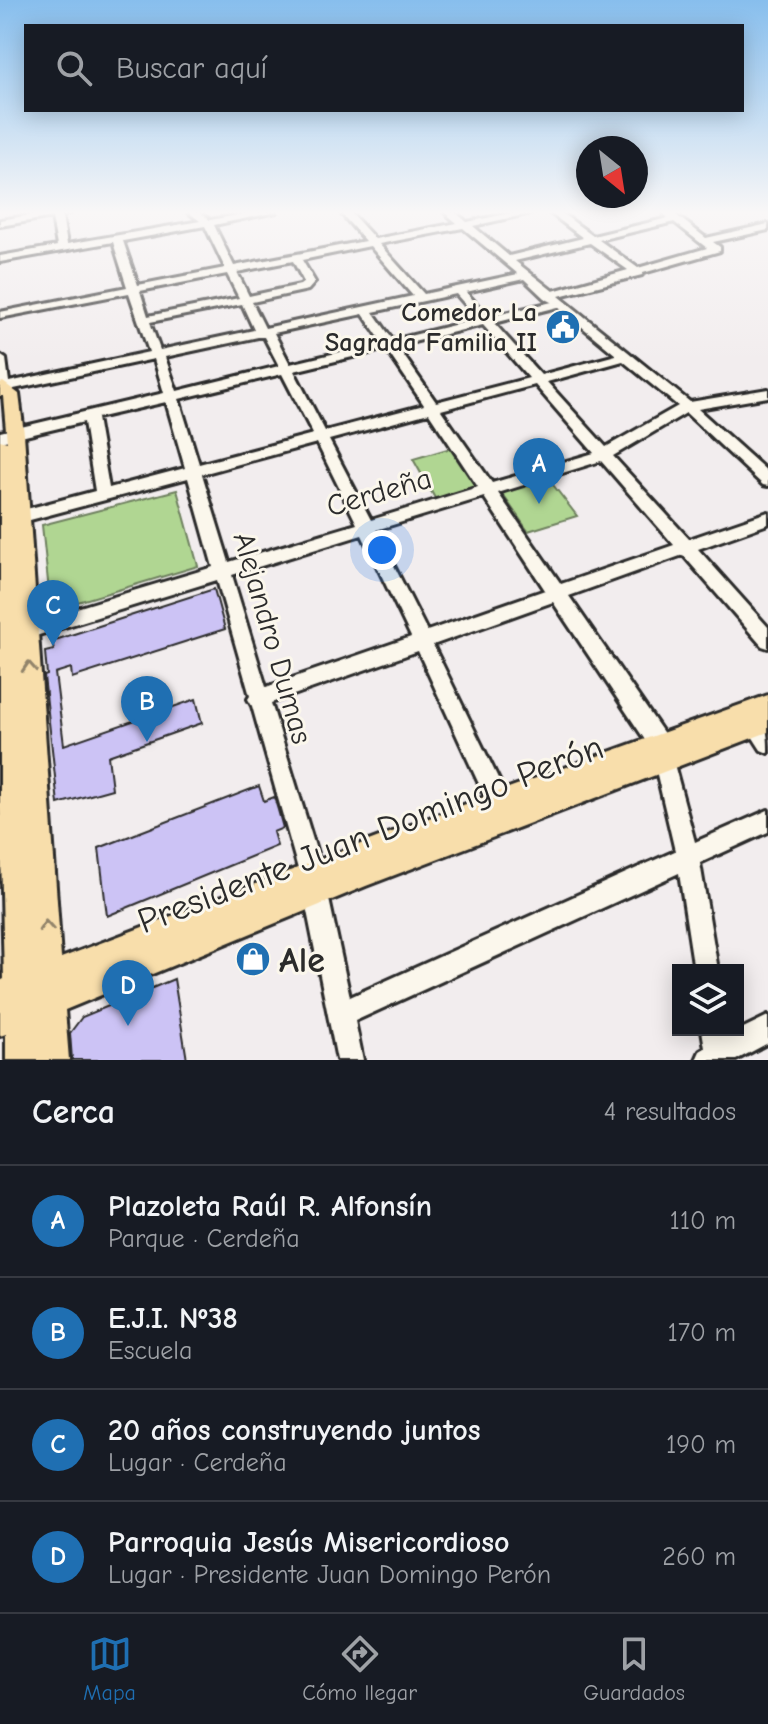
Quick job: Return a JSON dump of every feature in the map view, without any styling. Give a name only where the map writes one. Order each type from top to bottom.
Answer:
[{"type":"main road","points":[[1,389],[11,394],[5,439],[16,783],[10,1004],[23,1060]]},
{"type":"main road","name":"Presidente Juan Domingo Perón","points":[[10,1004],[503,811],[663,752],[765,723]]},
{"type":"main road","points":[[16,783],[49,989],[52,1060]]},
{"type":"street","name":"Alejandro Dumas","points":[[125,261],[195,471],[313,884],[350,1060]]},
{"type":"street","points":[[226,261],[321,437],[423,640],[503,811]]},
{"type":"street","points":[[0,315],[289,261]]},
{"type":"street","points":[[145,320],[310,286],[298,261]]},
{"type":"street","points":[[387,261],[422,299]]},
{"type":"street","points":[[507,261],[687,407],[768,481]]},
{"type":"street","points":[[623,261],[638,273]]},
{"type":"street","points":[[5,439],[487,322],[675,261]]},
{"type":"street","points":[[0,359],[1,389],[524,276]]},
{"type":"street","points":[[459,291],[768,640]]},
{"type":"street","points":[[367,311],[663,752],[688,857],[705,964]]},
{"type":"street","points":[[8,520],[624,357]]},
{"type":"street","name":"Cerdeña","points":[[11,636],[365,525],[603,455],[687,407],[768,393]]},
{"type":"street","points":[[90,417],[103,496]]},
{"type":"street","points":[[258,699],[768,518]]},
{"type":"street","points":[[340,1015],[768,821]]},
{"type":"street","points":[[715,1048],[768,1029]]},
{"type":"green space","points":[[451,448],[477,488],[436,500],[413,459]]},
{"type":"green space","points":[[547,477],[577,516],[528,531],[501,492]]},
{"type":"green space","points":[[177,490],[198,566],[51,610],[42,525]]},
{"type":"building","points":[[214,589],[225,629],[72,678],[71,668],[55,673],[64,745],[196,699],[202,723],[108,756],[112,789],[58,804],[44,676],[47,675],[45,652],[54,650],[52,641]]},
{"type":"building","points":[[259,786],[264,801],[274,797],[278,810],[283,828],[273,832],[277,846],[107,916],[99,848]]},
{"type":"building","points":[[174,979],[187,1060],[72,1060],[70,1033],[82,1017]]},
{"type":"place","name":"Comedor La Sagrada Familia II","points":[[563,327]]},
{"type":"place","name":"Plazoleta Raúl R. Alfonsín","points":[[539,504]]},
{"type":"place","name":"20 años construyendo juntos","points":[[53,646]]},
{"type":"place","name":"E.J.I. Nº38","points":[[147,742]]},
{"type":"place","name":"Ale","points":[[253,959]]},
{"type":"place","name":"Parroquia Jesús Misericordioso","points":[[128,1026]]}]
